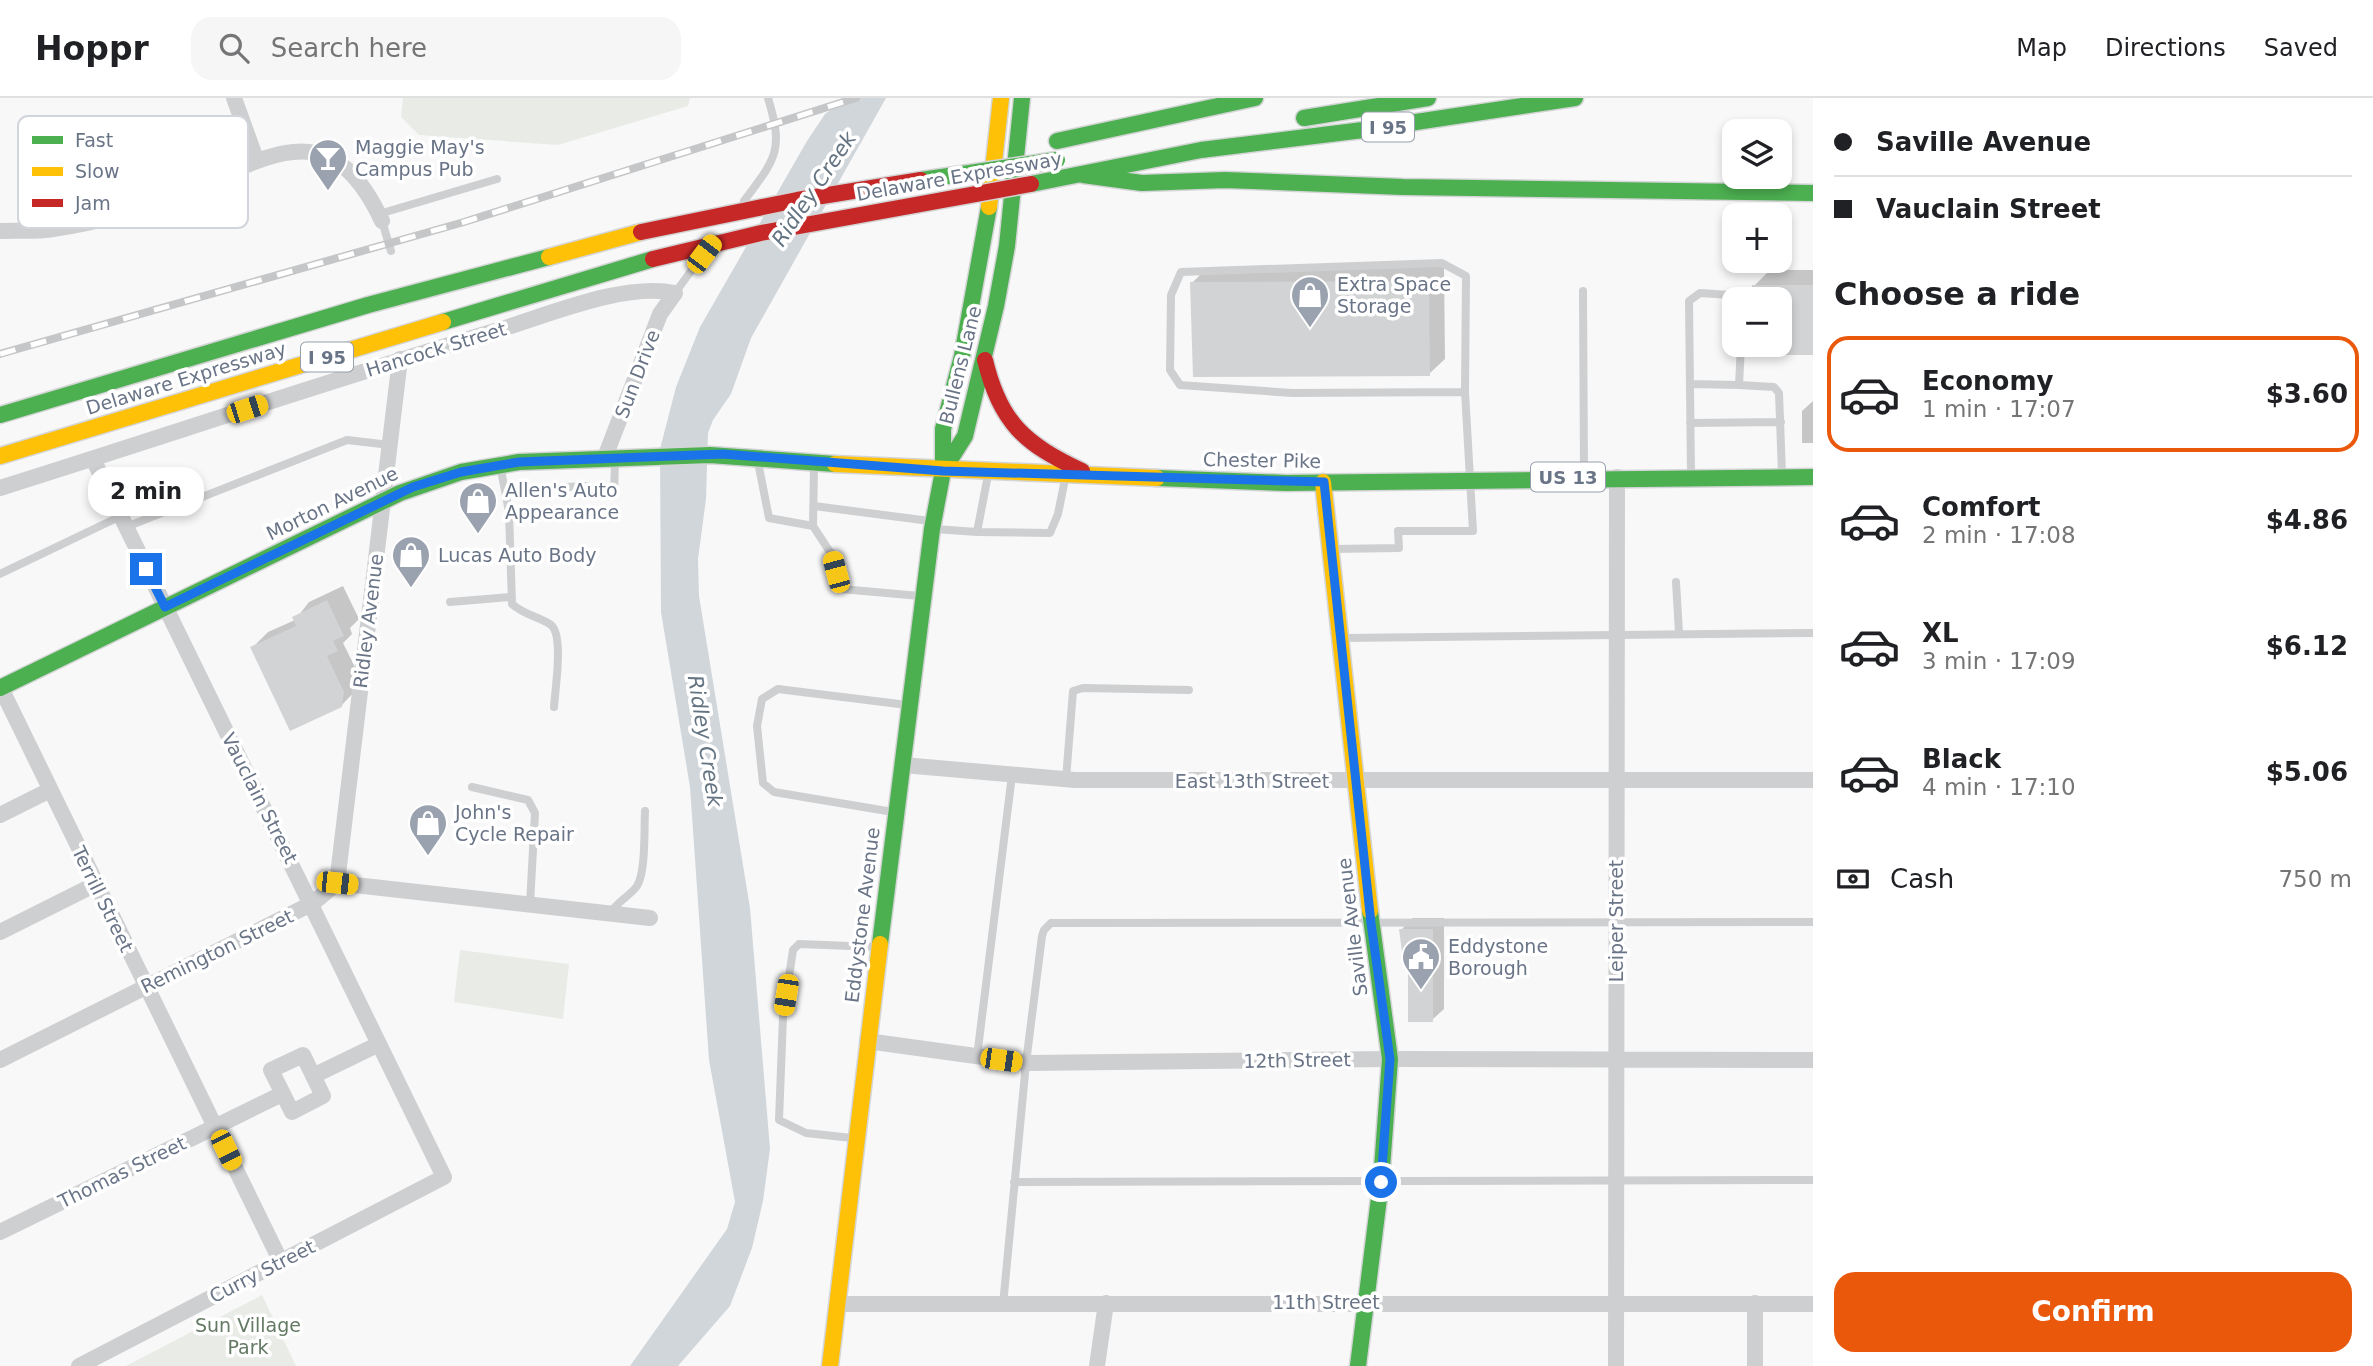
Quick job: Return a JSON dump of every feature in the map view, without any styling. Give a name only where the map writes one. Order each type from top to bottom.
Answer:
[{"type":"main road","name":"Bullens Lane","points":[[943,471],[943,429],[981,266],[1002,98]]},
{"type":"main road","name":"Bullens Lane","points":[[943,471],[965,436],[985,360],[1007,246],[1022,98]]},
{"type":"main road","points":[[881,183],[1043,144],[1255,98]]},
{"type":"main road","name":"I 95","points":[[1288,121],[1428,98]]},
{"type":"main road","name":"Delaware Expressway","points":[[0,456],[653,259],[761,233],[1083,175],[1201,150],[1363,131],[1575,98]]},
{"type":"main road","points":[[1111,151],[1261,126]]},
{"type":"main road","name":"Delaware Expressway","points":[[0,415],[368,305],[641,232],[749,207],[881,183],[1064,159]]},
{"type":"main road","points":[[1083,175],[1142,183],[1249,180],[1403,187],[1813,193]]},
{"type":"main road","points":[[985,360],[993,398],[1014,430],[1035,448],[1093,476]]},
{"type":"main road","name":"Chester Pike","points":[[710,455],[943,471],[1324,482],[1584,477],[1813,477]]},
{"type":"main road","name":"Morton Avenue","points":[[0,688],[383,501],[445,477],[499,464],[610,457],[710,455]]},
{"type":"main road","name":"Eddystone Avenue","points":[[830,1366],[839,1304],[855,1138],[923,596],[932,525],[943,471]]},
{"type":"main road","name":"Saville Avenue","points":[[1324,482],[1358,781],[1371,923],[1390,1059],[1381,1182],[1358,1366]]},
{"type":"street","points":[[234,98],[240,116]]},
{"type":"street","points":[[248,137],[256,159]]},
{"type":"street","points":[[248,163],[304,151],[331,159],[362,184],[381,217]]},
{"type":"street","points":[[0,231],[57,228]]},
{"type":"street","name":"Hancock Street","points":[[0,488],[400,359],[621,295],[653,289],[675,293]]},
{"type":"street","name":"Sun Drive","points":[[610,457],[660,314],[675,293]]},
{"type":"street","name":"Ridley Avenue","points":[[337,883],[400,359]]},
{"type":"street","name":"Vauclain Street","points":[[93,459],[313,904],[444,1177]]},
{"type":"street","name":"Leiper Street","points":[[1616,1366],[1617,477]]},
{"type":"street","name":"Terrill Street","points":[[0,688],[281,1262]]},
{"type":"street","name":"East 13th Street","points":[[902,765],[1066,779],[1813,780]]},
{"type":"street","points":[[0,815],[51,790]]},
{"type":"street","points":[[337,883],[650,918]]},
{"type":"street","name":"Remington Street","points":[[0,1060],[313,904],[337,883]]},
{"type":"street","points":[[0,932],[96,884]]},
{"type":"street","name":"12th Street","points":[[867,1041],[1026,1063],[1390,1059],[1813,1060]]},
{"type":"street","points":[[313,1076],[379,1044]]},
{"type":"street","points":[[303,1055],[313,1076],[323,1096],[292,1112],[271,1070],[303,1055]]},
{"type":"street","name":"Thomas Street","points":[[0,1232],[282,1094]]},
{"type":"street","name":"Curry Street","points":[[79,1366],[444,1177]]},
{"type":"street","points":[[1097,1366],[1106,1303]]},
{"type":"street","points":[[1755,1303],[1755,1366]]},
{"type":"street","name":"11th Street","points":[[839,1304],[1813,1304]]},
{"type":"lane","points":[[728,222],[768,166],[778,144],[777,128],[768,98]]},
{"type":"lane","points":[[391,251],[381,217],[497,179]]},
{"type":"lane","points":[[675,293],[720,232]]},
{"type":"lane","points":[[1331,549],[1399,548],[1398,531],[1473,531],[1465,393],[1466,276],[1442,263],[1181,272],[1171,295],[1170,370],[1180,385],[1292,393],[1465,393]]},
{"type":"lane","points":[[1583,291],[1584,477]]},
{"type":"lane","points":[[1691,477],[1689,301],[1700,293],[1722,294]]},
{"type":"lane","points":[[1739,385],[1740,357]]},
{"type":"lane","points":[[1690,384],[1774,387],[1779,393],[1782,476]]},
{"type":"lane","points":[[1690,423],[1781,422]]},
{"type":"lane","points":[[0,573],[123,522],[347,440],[390,444]]},
{"type":"lane","points":[[505,490],[587,486],[614,494],[610,457]]},
{"type":"lane","points":[[757,457],[769,518],[813,526]]},
{"type":"lane","points":[[814,461],[813,526],[832,555],[841,589],[923,596]]},
{"type":"lane","points":[[499,464],[509,512],[512,604],[525,615],[551,625],[559,636],[554,707]]},
{"type":"lane","points":[[977,532],[989,472]]},
{"type":"lane","points":[[814,506],[977,532],[1050,533],[1058,514],[1066,475]]},
{"type":"lane","points":[[1676,582],[1679,633]]},
{"type":"lane","points":[[450,602],[511,597]]},
{"type":"lane","points":[[1341,638],[1617,632],[1813,632]]},
{"type":"lane","points":[[1066,779],[1073,691],[1083,688],[1189,690]]},
{"type":"lane","points":[[896,813],[774,792],[762,783],[757,726],[762,699],[778,689],[910,705]]},
{"type":"lane","points":[[977,1057],[1012,774]]},
{"type":"lane","points":[[472,787],[528,800],[535,813],[530,904]]},
{"type":"lane","points":[[609,914],[622,896],[637,886],[641,875],[645,811]]},
{"type":"lane","points":[[1003,1305],[1026,1063],[1042,936],[1052,923],[1813,922]]},
{"type":"lane","points":[[855,1138],[806,1133],[779,1120],[783,1017],[793,950],[799,944],[879,947]]},
{"type":"lane","points":[[1014,1182],[1813,1180]]},
{"type":"green space","points":[[403,98],[690,98],[688,106],[558,145],[419,135],[401,117]]},
{"type":"green space","points":[[460,950],[569,964],[563,1019],[454,1002]]},
{"type":"green space","name":"Sun Village Park","points":[[262,1295],[296,1366],[126,1366]]},
{"type":"water","name":"Ridley Creek","points":[[847,98],[886,98],[751,338],[731,394],[713,420],[708,433],[706,499],[698,559],[699,596],[750,908],[770,1149],[763,1201],[752,1248],[730,1306],[678,1366],[630,1366],[727,1229],[735,1202],[709,1060],[690,787],[661,612],[660,449],[676,387],[700,327],[807,141],[825,114]]},
{"type":"building","name":"Extra Space Storage","points":[[1429,281],[1430,376],[1193,377],[1190,282]]},
{"type":"building","points":[[1813,285],[1813,355],[1792,355],[1792,287],[1752,287]]},
{"type":"building","points":[[327,600],[344,636],[333,641],[338,651],[327,656],[344,692],[342,707],[290,731],[250,647],[296,626],[292,617]]},
{"type":"building","name":"Eddystone Borough","points":[[1399,929],[1433,929],[1433,1022],[1408,1022],[1408,960],[1403,960]]},
{"type":"railway","points":[[0,354],[464,222],[856,98]]},
{"type":"traffic: fast","points":[[943,471],[965,436],[996,306],[1007,246],[1022,98]]},
{"type":"traffic: fast","points":[[1057,141],[1255,98]]},
{"type":"traffic: fast","points":[[1304,118],[1428,98]]},
{"type":"traffic: fast","points":[[1031,184],[1201,150],[1363,130],[1575,98]]},
{"type":"traffic: fast","points":[[921,180],[1057,160]]},
{"type":"traffic: fast","points":[[1083,175],[1142,183],[1225,180],[1403,187],[1813,193]]},
{"type":"traffic: fast","points":[[880,944],[932,529],[943,471],[943,429],[962,356],[989,207]]},
{"type":"traffic: fast","points":[[0,415],[368,305],[549,257]]},
{"type":"traffic: fast","points":[[443,322],[653,259]]},
{"type":"traffic: fast","points":[[0,688],[400,493],[461,472],[519,462],[710,455],[835,464]]},
{"type":"traffic: fast","points":[[1157,478],[1286,483],[1813,477]]},
{"type":"traffic: fast","points":[[1358,1366],[1381,1182],[1390,1059],[1370,911]]},
{"type":"traffic: slow","points":[[989,207],[1001,98]]},
{"type":"traffic: slow","points":[[549,257],[641,232]]},
{"type":"traffic: slow","points":[[0,456],[443,322]]},
{"type":"traffic: slow","points":[[835,464],[1157,478]]},
{"type":"traffic: slow","points":[[1323,482],[1370,911]]},
{"type":"traffic: slow","points":[[830,1366],[880,944]]},
{"type":"traffic: jam","points":[[641,232],[797,200],[921,180]]},
{"type":"traffic: jam","points":[[653,259],[761,233],[1031,184]]},
{"type":"traffic: jam","points":[[985,360],[998,400],[1018,429],[1045,451],[1082,471]]},
{"type":"place","name":"Maggie May's Campus Pub","points":[[328,192]]},
{"type":"place","name":"Extra Space Storage","points":[[1310,329]]},
{"type":"place","name":"Allen's Auto Appearance","points":[[478,535]]},
{"type":"place","name":"Lucas Auto Body","points":[[411,589]]},
{"type":"place","name":"John's Cycle Repair","points":[[428,857]]},
{"type":"place","name":"Eddystone Borough","points":[[1421,991]]},
{"type":"route","points":[[146,569],[165,607],[413,487],[481,467],[540,460],[723,454],[943,471],[1324,482],[1358,781],[1371,923],[1390,1059],[1381,1182]]}]
